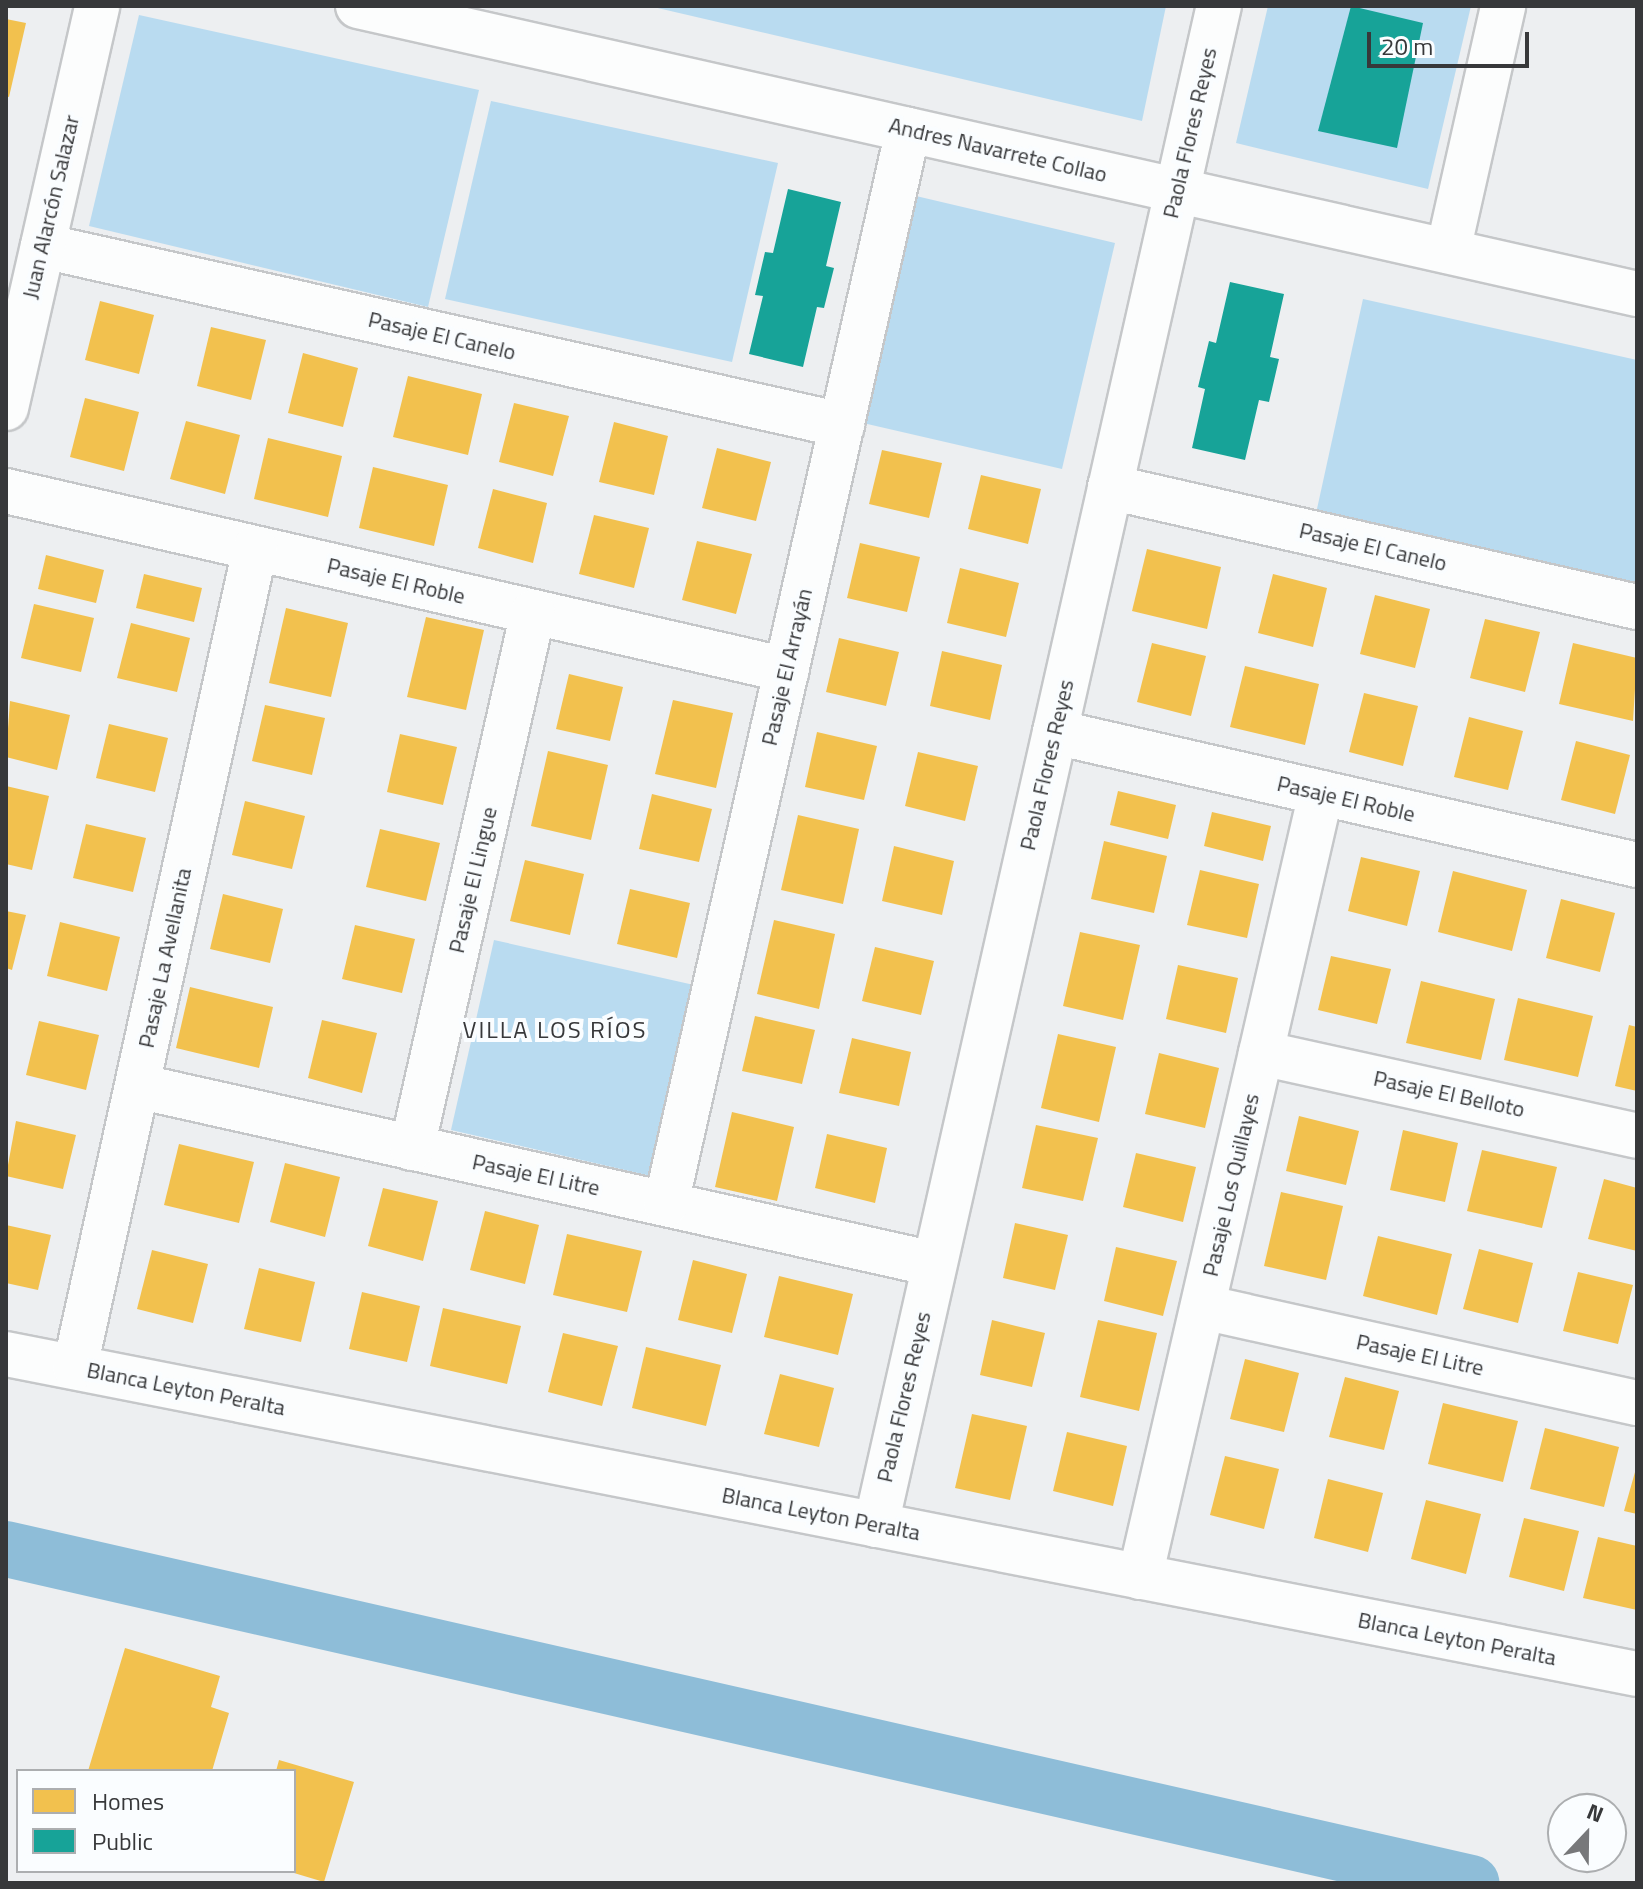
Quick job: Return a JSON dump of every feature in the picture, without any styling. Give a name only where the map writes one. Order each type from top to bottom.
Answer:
[{"type":"street","name":"Juan Alarcón Salazar","points":[[6,408],[97,6]]},
{"type":"street","name":"Paola Flores Reyes","points":[[876,1525],[1219,6]]},
{"type":"street","points":[[1448,251],[1503,6]]},
{"type":"street","name":"Andres Navarrete Collao","points":[[371,7],[1637,294]]},
{"type":"street","name":"Pasaje El Arrayán","points":[[666,1204],[908,130]]},
{"type":"street","name":"Pasaje El Canelo","points":[[43,246],[842,425]]},
{"type":"street","name":"Pasaje El Canelo","points":[[1110,487],[1637,607]]},
{"type":"street","name":"Pasaje El Roble","points":[[6,491],[787,670]]},
{"type":"street","name":"Pasaje La Avellanita","points":[[75,1367],[255,549]]},
{"type":"street","name":"Pasaje El Lingue","points":[[412,1148],[533,612]]},
{"type":"street","name":"Pasaje El Roble","points":[[1055,732],[1637,865]]},
{"type":"street","name":"Pasaje Los Quillayes","points":[[1140,1577],[1321,793]]},
{"type":"street","name":"Pasaje El Belloto","points":[[1261,1053],[1637,1136]]},
{"type":"street","name":"Pasaje El Litre","points":[[137,1086],[934,1264]]},
{"type":"street","name":"Pasaje El Litre","points":[[1203,1307],[1637,1403]]},
{"type":"street","name":"Blanca Leyton Peralta","points":[[6,1354],[1637,1674]]},
{"type":"shaded area","points":[[649,6],[1166,6],[1142,121]]},
{"type":"shaded area","points":[[1268,6],[1471,6],[1428,189],[1236,143]]},
{"type":"shaded area","points":[[139,15],[479,90],[428,307],[89,226]]},
{"type":"shaded area","points":[[491,101],[778,163],[732,362],[445,299]]},
{"type":"shaded area","points":[[916,196],[1115,243],[1062,469],[863,423]]},
{"type":"shaded area","points":[[1363,299],[1637,360],[1637,590],[1315,518]]},
{"type":"shaded area","points":[[494,940],[694,985],[651,1176],[451,1130]]},
{"type":"building: Homes","points":[[6,19],[26,23],[9,97],[6,96]]},
{"type":"building: Homes","points":[[100,301],[154,315],[139,374],[85,360]]},
{"type":"building: Homes","points":[[211,327],[266,340],[251,400],[197,386]]},
{"type":"building: Homes","points":[[303,353],[358,368],[343,427],[288,413]]},
{"type":"building: Homes","points":[[408,376],[482,394],[468,455],[393,437]]},
{"type":"building: Homes","points":[[85,398],[139,412],[124,471],[70,457]]},
{"type":"building: Homes","points":[[514,403],[569,416],[553,476],[499,462]]},
{"type":"building: Homes","points":[[186,421],[240,435],[225,494],[170,479]]},
{"type":"building: Homes","points":[[614,422],[668,436],[654,495],[599,482]]},
{"type":"building: Homes","points":[[268,438],[342,456],[328,517],[254,499]]},
{"type":"building: Homes","points":[[717,448],[771,462],[756,521],[702,508]]},
{"type":"building: Homes","points":[[882,450],[942,463],[929,518],[869,504]]},
{"type":"building: Homes","points":[[373,467],[448,485],[434,546],[359,528]]},
{"type":"building: Homes","points":[[981,475],[1041,489],[1028,544],[968,529]]},
{"type":"building: Homes","points":[[493,489],[547,503],[533,563],[478,548]]},
{"type":"building: Homes","points":[[594,515],[649,528],[634,588],[579,574]]},
{"type":"building: Homes","points":[[697,541],[752,554],[736,614],[682,600]]},
{"type":"building: Homes","points":[[860,543],[920,557],[907,612],[847,598]]},
{"type":"building: Homes","points":[[1147,549],[1221,567],[1207,629],[1132,611]]},
{"type":"building: Homes","points":[[46,555],[104,570],[96,603],[38,589]]},
{"type":"building: Homes","points":[[960,568],[1019,583],[1006,637],[947,623]]},
{"type":"building: Homes","points":[[144,574],[202,588],[194,622],[136,608]]},
{"type":"building: Homes","points":[[1273,574],[1327,588],[1313,647],[1258,633]]},
{"type":"building: Homes","points":[[1375,595],[1430,609],[1415,668],[1360,654]]},
{"type":"building: Homes","points":[[34,604],[94,618],[81,672],[21,658]]},
{"type":"building: Homes","points":[[286,608],[348,623],[331,697],[269,683]]},
{"type":"building: Homes","points":[[426,617],[484,630],[466,710],[407,697]]},
{"type":"building: Homes","points":[[1485,619],[1540,632],[1525,692],[1470,678]]},
{"type":"building: Homes","points":[[131,623],[190,638],[177,692],[117,678]]},
{"type":"building: Homes","points":[[839,638],[899,652],[886,706],[826,692]]},
{"type":"building: Homes","points":[[1152,643],[1206,656],[1191,716],[1137,702]]},
{"type":"building: Homes","points":[[1573,643],[1637,658],[1633,721],[1559,704]]},
{"type":"building: Homes","points":[[942,651],[1002,665],[990,720],[930,706]]},
{"type":"building: Homes","points":[[1245,666],[1319,684],[1305,745],[1230,727]]},
{"type":"building: Homes","points":[[569,674],[623,687],[610,741],[556,729]]},
{"type":"building: Homes","points":[[1364,693],[1418,706],[1403,766],[1349,752]]},
{"type":"building: Homes","points":[[673,700],[733,713],[716,788],[655,774]]},
{"type":"building: Homes","points":[[10,701],[70,715],[57,770],[6,757]]},
{"type":"building: Homes","points":[[265,705],[325,718],[312,775],[252,761]]},
{"type":"building: Homes","points":[[1469,717],[1523,731],[1508,790],[1454,777]]},
{"type":"building: Homes","points":[[109,724],[168,738],[155,792],[96,778]]},
{"type":"building: Homes","points":[[817,732],[877,746],[864,800],[805,787]]},
{"type":"building: Homes","points":[[400,734],[457,747],[443,805],[387,792]]},
{"type":"building: Homes","points":[[1576,741],[1630,755],[1615,814],[1561,800]]},
{"type":"building: Homes","points":[[548,751],[608,765],[591,840],[531,826]]},
{"type":"building: Homes","points":[[918,752],[978,766],[965,821],[905,806]]},
{"type":"building: Homes","points":[[6,786],[49,796],[32,870],[6,864]]},
{"type":"building: Homes","points":[[1118,791],[1176,805],[1168,839],[1110,825]]},
{"type":"building: Homes","points":[[652,794],[712,809],[699,862],[639,849]]},
{"type":"building: Homes","points":[[245,801],[305,816],[292,869],[232,855]]},
{"type":"building: Homes","points":[[1212,812],[1271,826],[1263,861],[1204,846]]},
{"type":"building: Homes","points":[[798,815],[859,829],[843,904],[781,890]]},
{"type":"building: Homes","points":[[86,824],[146,838],[133,892],[73,878]]},
{"type":"building: Homes","points":[[380,829],[440,843],[426,901],[366,887]]},
{"type":"building: Homes","points":[[1104,841],[1167,856],[1154,913],[1091,899]]},
{"type":"building: Homes","points":[[894,846],[954,861],[942,915],[882,901]]},
{"type":"building: Homes","points":[[1361,857],[1420,871],[1407,926],[1348,911]]},
{"type":"building: Homes","points":[[525,860],[584,874],[570,935],[510,921]]},
{"type":"building: Homes","points":[[1200,870],[1259,884],[1247,938],[1187,925]]},
{"type":"building: Homes","points":[[1453,871],[1527,890],[1512,951],[1438,932]]},
{"type":"building: Homes","points":[[630,889],[690,903],[677,958],[617,944]]},
{"type":"building: Homes","points":[[223,894],[283,909],[270,963],[210,949]]},
{"type":"building: Homes","points":[[1561,899],[1615,913],[1600,972],[1546,958]]},
{"type":"building: Homes","points":[[6,911],[26,915],[12,970],[6,968]]},
{"type":"building: Homes","points":[[774,920],[835,934],[819,1009],[757,994]]},
{"type":"building: Homes","points":[[60,922],[120,937],[107,991],[47,976]]},
{"type":"building: Homes","points":[[355,925],[415,939],[402,993],[342,979]]},
{"type":"building: Homes","points":[[1080,932],[1140,945],[1123,1020],[1063,1006]]},
{"type":"building: Homes","points":[[875,947],[934,961],[921,1015],[862,1001]]},
{"type":"building: Homes","points":[[1331,956],[1391,969],[1377,1024],[1318,1010]]},
{"type":"building: Homes","points":[[1178,965],[1238,978],[1226,1033],[1166,1019]]},
{"type":"building: Homes","points":[[1421,981],[1495,999],[1481,1060],[1406,1043]]},
{"type":"building: Homes","points":[[190,987],[273,1007],[259,1068],[176,1048]]},
{"type":"building: Homes","points":[[1518,998],[1593,1016],[1578,1077],[1504,1060]]},
{"type":"building: Homes","points":[[755,1016],[815,1030],[802,1084],[742,1071]]},
{"type":"building: Homes","points":[[322,1020],[377,1033],[362,1093],[308,1078]]},
{"type":"building: Homes","points":[[39,1021],[99,1035],[86,1090],[26,1075]]},
{"type":"building: Homes","points":[[1629,1025],[1637,1027],[1637,1091],[1615,1086]]},
{"type":"building: Homes","points":[[1058,1034],[1116,1047],[1099,1122],[1041,1108]]},
{"type":"building: Homes","points":[[852,1038],[911,1052],[899,1106],[839,1093]]},
{"type":"building: Homes","points":[[1159,1053],[1219,1068],[1205,1128],[1145,1114]]},
{"type":"building: Homes","points":[[732,1112],[794,1127],[777,1201],[715,1187]]},
{"type":"building: Homes","points":[[1299,1116],[1359,1131],[1346,1185],[1286,1171]]},
{"type":"building: Homes","points":[[16,1121],[76,1135],[63,1189],[6,1176]]},
{"type":"building: Homes","points":[[1036,1125],[1098,1138],[1083,1201],[1022,1188]]},
{"type":"building: Homes","points":[[1403,1130],[1458,1143],[1445,1202],[1390,1190]]},
{"type":"building: Homes","points":[[827,1134],[887,1148],[875,1203],[815,1188]]},
{"type":"building: Homes","points":[[179,1144],[254,1162],[239,1223],[164,1205]]},
{"type":"building: Homes","points":[[1482,1150],[1557,1167],[1542,1228],[1467,1211]]},
{"type":"building: Homes","points":[[1136,1153],[1196,1167],[1183,1222],[1123,1207]]},
{"type":"building: Homes","points":[[285,1163],[340,1177],[325,1237],[270,1222]]},
{"type":"building: Homes","points":[[1604,1179],[1637,1188],[1637,1251],[1588,1239]]},
{"type":"building: Homes","points":[[383,1188],[438,1201],[423,1261],[368,1246]]},
{"type":"building: Homes","points":[[1281,1192],[1343,1206],[1326,1280],[1264,1266]]},
{"type":"building: Homes","points":[[485,1211],[539,1225],[525,1284],[470,1270]]},
{"type":"building: Homes","points":[[1015,1223],[1068,1235],[1055,1290],[1003,1278]]},
{"type":"building: Homes","points":[[6,1225],[51,1235],[38,1290],[6,1283]]},
{"type":"building: Homes","points":[[567,1234],[642,1251],[627,1312],[553,1295]]},
{"type":"building: Homes","points":[[1378,1236],[1452,1254],[1437,1315],[1363,1296]]},
{"type":"building: Homes","points":[[1116,1247],[1177,1261],[1163,1316],[1104,1301]]},
{"type":"building: Homes","points":[[1479,1249],[1533,1263],[1518,1323],[1463,1309]]},
{"type":"building: Homes","points":[[152,1250],[208,1264],[193,1323],[137,1309]]},
{"type":"building: Homes","points":[[693,1260],[747,1274],[732,1333],[678,1320]]},
{"type":"building: Homes","points":[[259,1268],[315,1282],[301,1342],[244,1329]]},
{"type":"building: Homes","points":[[1578,1272],[1633,1285],[1618,1344],[1563,1331]]},
{"type":"building: Homes","points":[[779,1276],[853,1294],[838,1355],[764,1337]]},
{"type":"building: Homes","points":[[362,1292],[420,1306],[407,1362],[349,1349]]},
{"type":"building: Homes","points":[[443,1308],[521,1326],[507,1384],[430,1366]]},
{"type":"building: Homes","points":[[992,1320],[1045,1333],[1032,1387],[980,1375]]},
{"type":"building: Homes","points":[[1098,1320],[1157,1333],[1139,1411],[1080,1397]]},
{"type":"building: Homes","points":[[563,1333],[618,1346],[602,1406],[548,1392]]},
{"type":"building: Homes","points":[[646,1347],[721,1365],[706,1426],[632,1408]]},
{"type":"building: Homes","points":[[1245,1359],[1299,1373],[1284,1432],[1230,1419]]},
{"type":"building: Homes","points":[[780,1374],[834,1388],[819,1447],[764,1434]]},
{"type":"building: Homes","points":[[1345,1377],[1399,1391],[1384,1450],[1329,1437]]},
{"type":"building: Homes","points":[[1443,1403],[1518,1421],[1503,1482],[1428,1464]]},
{"type":"building: Homes","points":[[972,1414],[1027,1426],[1010,1500],[955,1488]]},
{"type":"building: Homes","points":[[1545,1428],[1619,1447],[1604,1507],[1530,1489]]},
{"type":"building: Homes","points":[[1067,1432],[1127,1446],[1113,1506],[1053,1491]]},
{"type":"building: Homes","points":[[1225,1456],[1279,1469],[1264,1529],[1210,1515]]},
{"type":"building: Homes","points":[[1637,1465],[1637,1514],[1624,1511]]},
{"type":"building: Homes","points":[[1328,1479],[1383,1493],[1368,1552],[1314,1538]]},
{"type":"building: Homes","points":[[1426,1500],[1481,1514],[1466,1574],[1411,1559]]},
{"type":"building: Homes","points":[[1524,1518],[1579,1531],[1564,1591],[1509,1577]]},
{"type":"building: Homes","points":[[1598,1537],[1637,1546],[1637,1610],[1583,1598]]},
{"type":"building: Homes","points":[[125,1648],[220,1676],[211,1707],[229,1713],[213,1769],[89,1769]]},
{"type":"building: Homes","points":[[279,1760],[354,1782],[324,1882],[294,1873],[296,1769],[277,1769]]},
{"type":"building: Public","points":[[1351,6],[1423,23],[1397,148],[1318,131]]},
{"type":"building: Public","points":[[788,189],[841,202],[826,266],[834,268],[824,308],[817,307],[803,367],[749,354],[763,296],[755,295],[765,252],[773,253]]},
{"type":"building: Public","points":[[1230,282],[1284,294],[1270,357],[1279,359],[1269,402],[1259,400],[1245,460],[1192,448],[1205,389],[1198,387],[1209,341],[1216,343]]},
{"type":"waterway","points":[[6,1549],[1471,1883]]},
{"type":"district","name":"VILLA LOS RÍOS","points":[[555,1030]]}]
